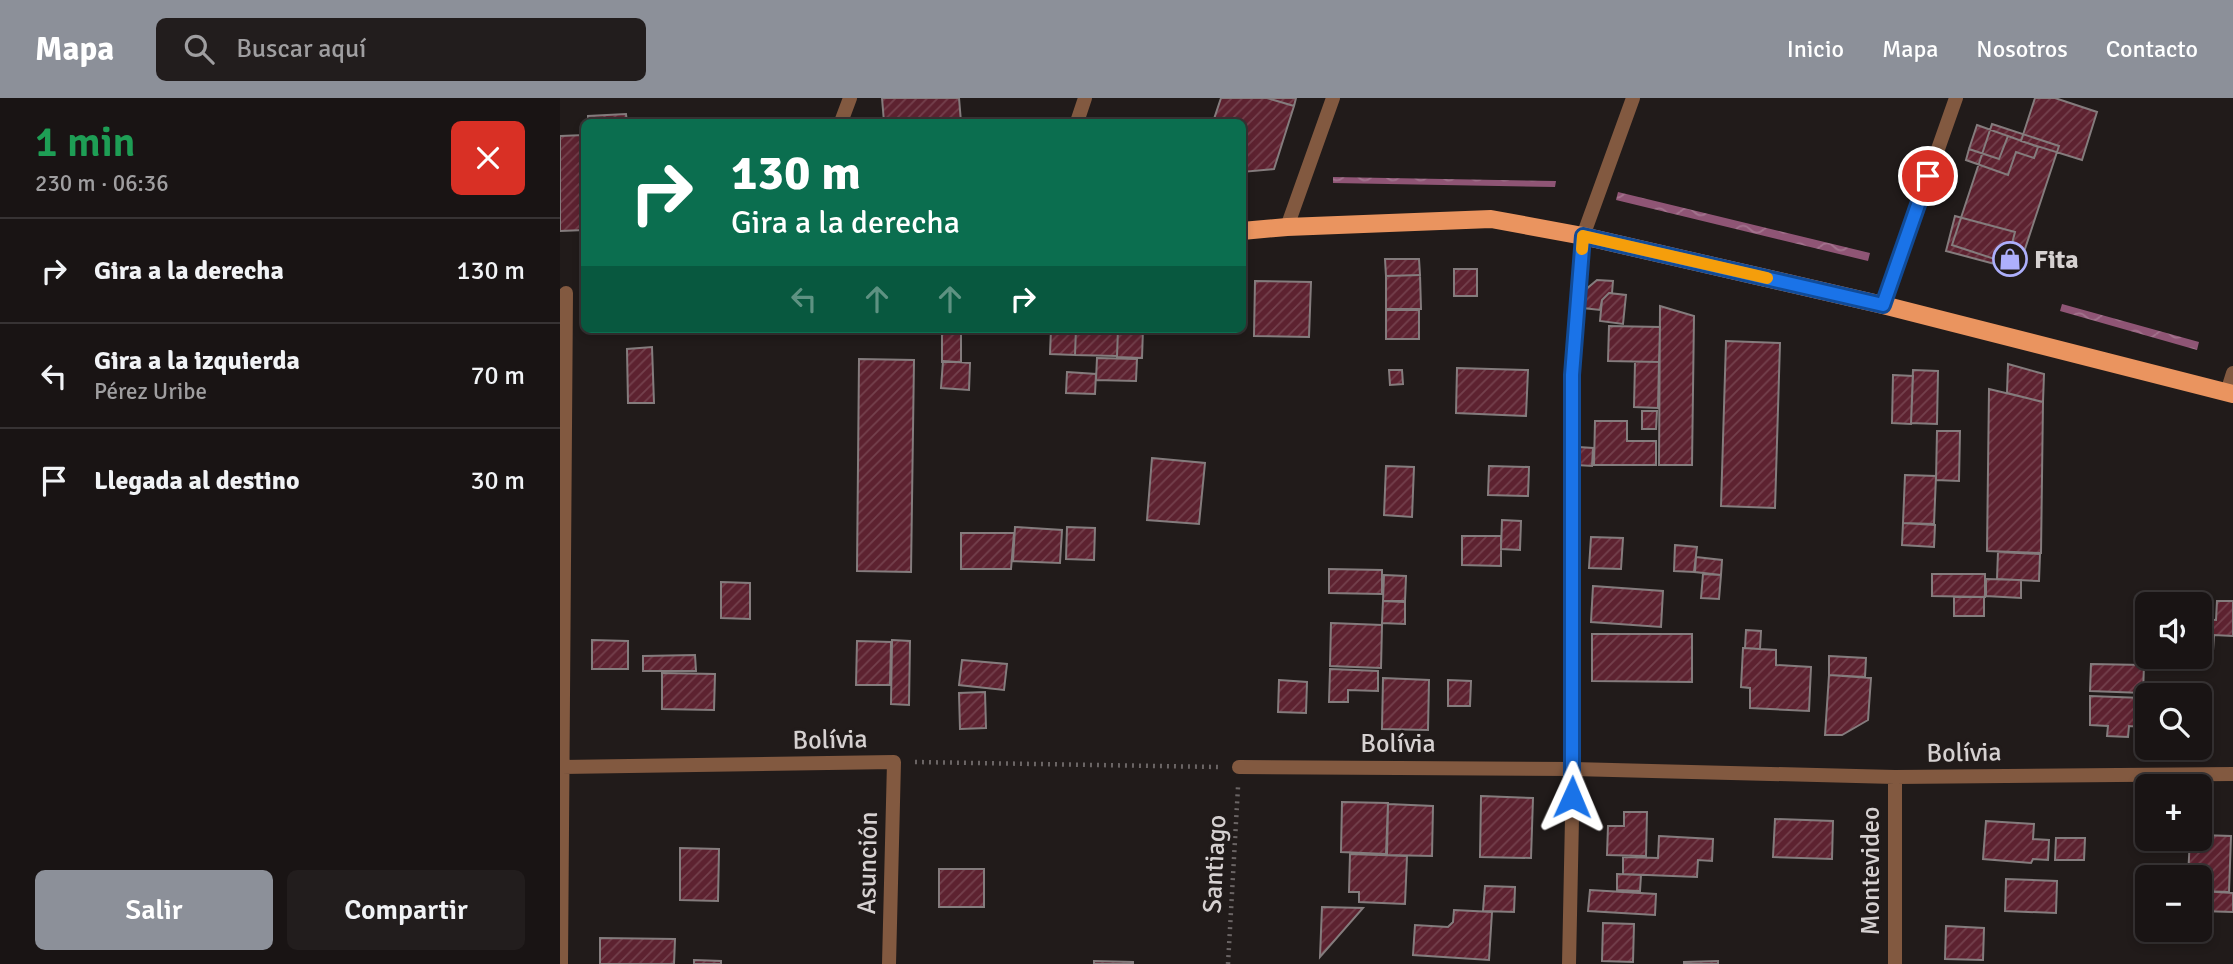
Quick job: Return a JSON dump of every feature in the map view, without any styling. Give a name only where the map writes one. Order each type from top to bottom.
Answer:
[{"type":"main road","points":[[1246,231],[1491,219],[1583,236],[1883,305],[2230,393]]},
{"type":"street","points":[[842,119],[850,98]]},
{"type":"street","points":[[1078,119],[1085,98]]},
{"type":"street","points":[[1287,227],[1333,98]]},
{"type":"street","points":[[1569,964],[1573,769],[1572,375],[1583,236],[1633,98]]},
{"type":"street","points":[[1883,305],[1956,98]]},
{"type":"street","points":[[561,964],[566,293]]},
{"type":"street","points":[[2230,393],[2233,373]]},
{"type":"street","name":"Bolívia","points":[[562,767],[894,762]]},
{"type":"street","name":"Asunción","points":[[889,964],[894,762]]},
{"type":"street","name":"Bolívia","points":[[1238,767],[1573,769],[1895,777],[2233,774]]},
{"type":"street","name":"Montevideo","points":[[1895,777],[1895,964]]},
{"type":"path","name":"Bolívia","points":[[894,762],[1238,767]]},
{"type":"path","name":"Santiago","points":[[1228,964],[1238,767]]},
{"type":"water","points":[[1333,177],[1556,181],[1555,187],[1333,183]]},
{"type":"water","points":[[1618,192],[1870,253],[1868,261],[1616,200]]},
{"type":"water","points":[[2062,304],[2199,342],[2197,350],[2060,311]]},
{"type":"building","points":[[882,98],[959,98],[961,119],[884,119]]},
{"type":"building","points":[[1221,98],[1267,98],[1294,106],[1274,169],[1246,172],[1246,119],[1214,119]]},
{"type":"building","points":[[1267,98],[1296,98],[1294,106]]},
{"type":"building","points":[[2035,98],[2055,98],[2097,112],[2082,160],[2021,141]]},
{"type":"building","points":[[626,114],[627,119],[588,119],[588,116]]},
{"type":"building","points":[[1992,124],[2059,146],[2019,267],[1952,245]]},
{"type":"building","points":[[1977,125],[2008,136],[1999,159],[1969,149]]},
{"type":"building","points":[[581,135],[581,230],[560,231],[560,136]]},
{"type":"building","points":[[2008,136],[2038,147],[2034,158],[2016,152],[2008,175],[1966,160],[1969,149],[1999,159]]},
{"type":"building","points":[[1955,216],[2015,232],[2006,267],[1946,251]]},
{"type":"building","points":[[1385,259],[1419,259],[1420,275],[1386,276]]},
{"type":"building","points":[[1454,269],[1477,269],[1477,296],[1454,296]]},
{"type":"building","points":[[1420,275],[1421,309],[1386,309],[1386,276]]},
{"type":"building","points":[[1597,280],[1613,281],[1612,293],[1602,300],[1600,310],[1583,308],[1585,290]]},
{"type":"building","points":[[1255,281],[1311,282],[1309,337],[1254,336]]},
{"type":"building","points":[[1609,293],[1626,295],[1623,324],[1600,321],[1602,300]]},
{"type":"building","points":[[1660,306],[1694,316],[1692,465],[1659,465]]},
{"type":"building","points":[[1386,310],[1419,310],[1419,339],[1386,339]]},
{"type":"building","points":[[1609,326],[1660,327],[1659,362],[1608,361]]},
{"type":"building","points":[[942,333],[961,333],[961,362],[942,362]]},
{"type":"building","points":[[1051,333],[1076,333],[1075,355],[1050,354]]},
{"type":"building","points":[[1076,333],[1118,333],[1117,356],[1075,355]]},
{"type":"building","points":[[1118,333],[1143,333],[1142,358],[1117,357]]},
{"type":"building","points":[[1726,341],[1780,343],[1775,508],[1721,506]]},
{"type":"building","points":[[652,347],[654,403],[628,403],[627,349]]},
{"type":"building","points":[[1097,358],[1137,359],[1136,381],[1096,380]]},
{"type":"building","points":[[859,359],[914,360],[911,572],[857,571]]},
{"type":"building","points":[[943,361],[970,363],[969,390],[941,388]]},
{"type":"building","points":[[1635,362],[1659,362],[1658,408],[1634,407]]},
{"type":"building","points":[[2008,364],[2044,374],[2043,402],[2007,393]]},
{"type":"building","points":[[1457,368],[1528,370],[1526,416],[1456,413]]},
{"type":"building","points":[[1389,370],[1402,370],[1403,384],[1390,385]]},
{"type":"building","points":[[1913,370],[1938,371],[1937,424],[1911,423]]},
{"type":"building","points":[[1067,372],[1096,374],[1095,394],[1066,393]]},
{"type":"building","points":[[1893,375],[1913,376],[1911,424],[1892,423]]},
{"type":"building","points":[[1989,389],[2043,402],[2041,553],[1987,551]]},
{"type":"building","points":[[1642,411],[1657,411],[1656,429],[1642,429]]},
{"type":"building","points":[[1595,421],[1627,421],[1627,441],[1656,441],[1656,465],[1594,465]]},
{"type":"building","points":[[1937,431],[1960,431],[1959,481],[1936,480]]},
{"type":"building","points":[[1578,447],[1593,448],[1592,466],[1577,465]]},
{"type":"building","points":[[1152,458],[1205,463],[1199,524],[1147,520]]},
{"type":"building","points":[[1386,466],[1414,467],[1412,517],[1384,515]]},
{"type":"building","points":[[1489,466],[1529,467],[1528,496],[1488,495]]},
{"type":"building","points":[[1905,475],[1936,476],[1934,524],[1903,523]]},
{"type":"building","points":[[1502,520],[1521,521],[1520,550],[1501,549]]},
{"type":"building","points":[[1903,523],[1935,525],[1934,547],[1902,545]]},
{"type":"building","points":[[1015,527],[1062,530],[1060,563],[1013,561]]},
{"type":"building","points":[[1067,527],[1095,528],[1094,560],[1066,559]]},
{"type":"building","points":[[961,533],[1014,533],[1011,569],[961,569]]},
{"type":"building","points":[[1462,536],[1501,536],[1501,566],[1462,565]]},
{"type":"building","points":[[1591,537],[1623,538],[1621,569],[1589,568]]},
{"type":"building","points":[[1675,545],[1697,547],[1694,572],[1674,571]]},
{"type":"building","points":[[1998,552],[2040,554],[2039,581],[1997,579]]},
{"type":"building","points":[[1696,557],[1722,560],[1721,575],[1695,572]]},
{"type":"building","points":[[1329,569],[1382,570],[1382,594],[1329,593]]},
{"type":"building","points":[[1703,574],[1721,575],[1719,599],[1701,598]]},
{"type":"building","points":[[1932,574],[1985,574],[1985,597],[1932,596]]},
{"type":"building","points":[[1384,575],[1406,576],[1405,601],[1383,601]]},
{"type":"building","points":[[1986,579],[2021,580],[2021,598],[1986,596]]},
{"type":"building","points":[[721,582],[750,583],[750,619],[721,618]]},
{"type":"building","points":[[1593,586],[1663,591],[1661,627],[1591,622]]},
{"type":"building","points":[[1954,597],[1984,597],[1984,616],[1954,616]]},
{"type":"building","points":[[1383,601],[1405,602],[1405,624],[1382,623]]},
{"type":"building","points":[[2217,601],[2233,601],[2233,636],[2214,635],[2212,651],[2212,620],[2216,620]]},
{"type":"building","points":[[1331,623],[1382,625],[1381,668],[1330,666]]},
{"type":"building","points":[[1746,630],[1761,631],[1760,649],[1745,648]]},
{"type":"building","points":[[1592,634],[1692,634],[1692,682],[1592,681]]},
{"type":"building","points":[[592,640],[628,641],[628,669],[592,669]]},
{"type":"building","points":[[892,640],[910,641],[909,705],[891,704]]},
{"type":"building","points":[[857,641],[891,642],[890,685],[856,685]]},
{"type":"building","points":[[1743,648],[1776,650],[1776,665],[1811,667],[1809,711],[1750,708],[1750,688],[1741,687]]},
{"type":"building","points":[[695,655],[696,671],[643,671],[643,656]]},
{"type":"building","points":[[1829,656],[1866,658],[1865,677],[1829,675]]},
{"type":"building","points":[[962,660],[1007,664],[1004,690],[959,685]]},
{"type":"building","points":[[2091,664],[2135,665],[2135,669],[2144,669],[2143,683],[2135,683],[2135,693],[2090,691]]},
{"type":"building","points":[[1330,669],[1378,671],[1378,691],[1348,690],[1348,702],[1329,702]]},
{"type":"building","points":[[662,673],[715,674],[714,710],[662,709]]},
{"type":"building","points":[[1829,675],[1871,678],[1868,720],[1842,735],[1825,735]]},
{"type":"building","points":[[1383,678],[1429,680],[1428,730],[1382,729]]},
{"type":"building","points":[[1279,680],[1307,682],[1306,713],[1278,712]]},
{"type":"building","points":[[1448,680],[1471,681],[1470,706],[1448,706]]},
{"type":"building","points":[[985,692],[986,728],[960,729],[959,693]]},
{"type":"building","points":[[2090,696],[2135,698],[2135,726],[2129,726],[2128,737],[2107,736],[2108,726],[2090,725]]},
{"type":"building","points":[[1481,796],[1533,798],[1531,858],[1480,857]]},
{"type":"building","points":[[1342,802],[1388,803],[1386,854],[1341,852]]},
{"type":"building","points":[[1388,804],[1433,806],[1432,856],[1387,855]]},
{"type":"building","points":[[1624,812],[1647,812],[1646,856],[1607,855],[1608,826],[1624,826]]},
{"type":"building","points":[[1775,819],[1833,821],[1832,859],[1773,857]]},
{"type":"building","points":[[1986,821],[2034,824],[2033,839],[2049,840],[2048,860],[2033,859],[2031,863],[1983,859]]},
{"type":"building","points":[[2212,835],[2231,836],[2229,892],[2212,891],[2212,865],[2189,865],[2189,851],[2212,851]]},
{"type":"building","points":[[1659,836],[1713,839],[1712,861],[1698,860],[1697,877],[1623,874],[1623,857],[1658,858]]},
{"type":"building","points":[[2056,838],[2085,838],[2084,860],[2055,860]]},
{"type":"building","points":[[680,848],[719,849],[718,901],[680,900]]},
{"type":"building","points":[[1350,854],[1407,856],[1405,904],[1359,902],[1359,892],[1349,892]]},
{"type":"building","points":[[939,869],[984,869],[984,907],[939,907]]},
{"type":"building","points":[[1617,874],[1641,875],[1640,891],[1617,890]]},
{"type":"building","points":[[2006,879],[2057,881],[2056,913],[2005,911]]},
{"type":"building","points":[[1485,886],[1515,887],[1514,912],[1483,911]]},
{"type":"building","points":[[1590,890],[1656,894],[1655,915],[1588,911]]},
{"type":"building","points":[[2212,892],[2233,893],[2233,912],[2212,911]]},
{"type":"building","points":[[1322,907],[1363,908],[1320,957]]},
{"type":"building","points":[[1454,910],[1492,912],[1489,960],[1413,955],[1415,925],[1448,927],[1453,922]]},
{"type":"building","points":[[1603,923],[1634,924],[1633,962],[1602,961]]},
{"type":"building","points":[[1946,926],[1984,928],[1983,960],[1945,959]]},
{"type":"building","points":[[600,938],[675,939],[674,964],[600,964]]},
{"type":"building","points":[[694,960],[721,961],[721,964],[694,964]]},
{"type":"building","points":[[1094,961],[1133,962],[1133,964],[1094,964]]},
{"type":"building","points":[[1718,961],[1718,964],[1684,964],[1684,962]]},
{"type":"slow traffic","points":[[1582,249],[1583,236],[1767,278]]},
{"type":"place","name":"Fita","points":[[2010,259]]},
{"type":"route","points":[[1572,797],[1572,375],[1583,236],[1883,305],[1928,176]]}]
